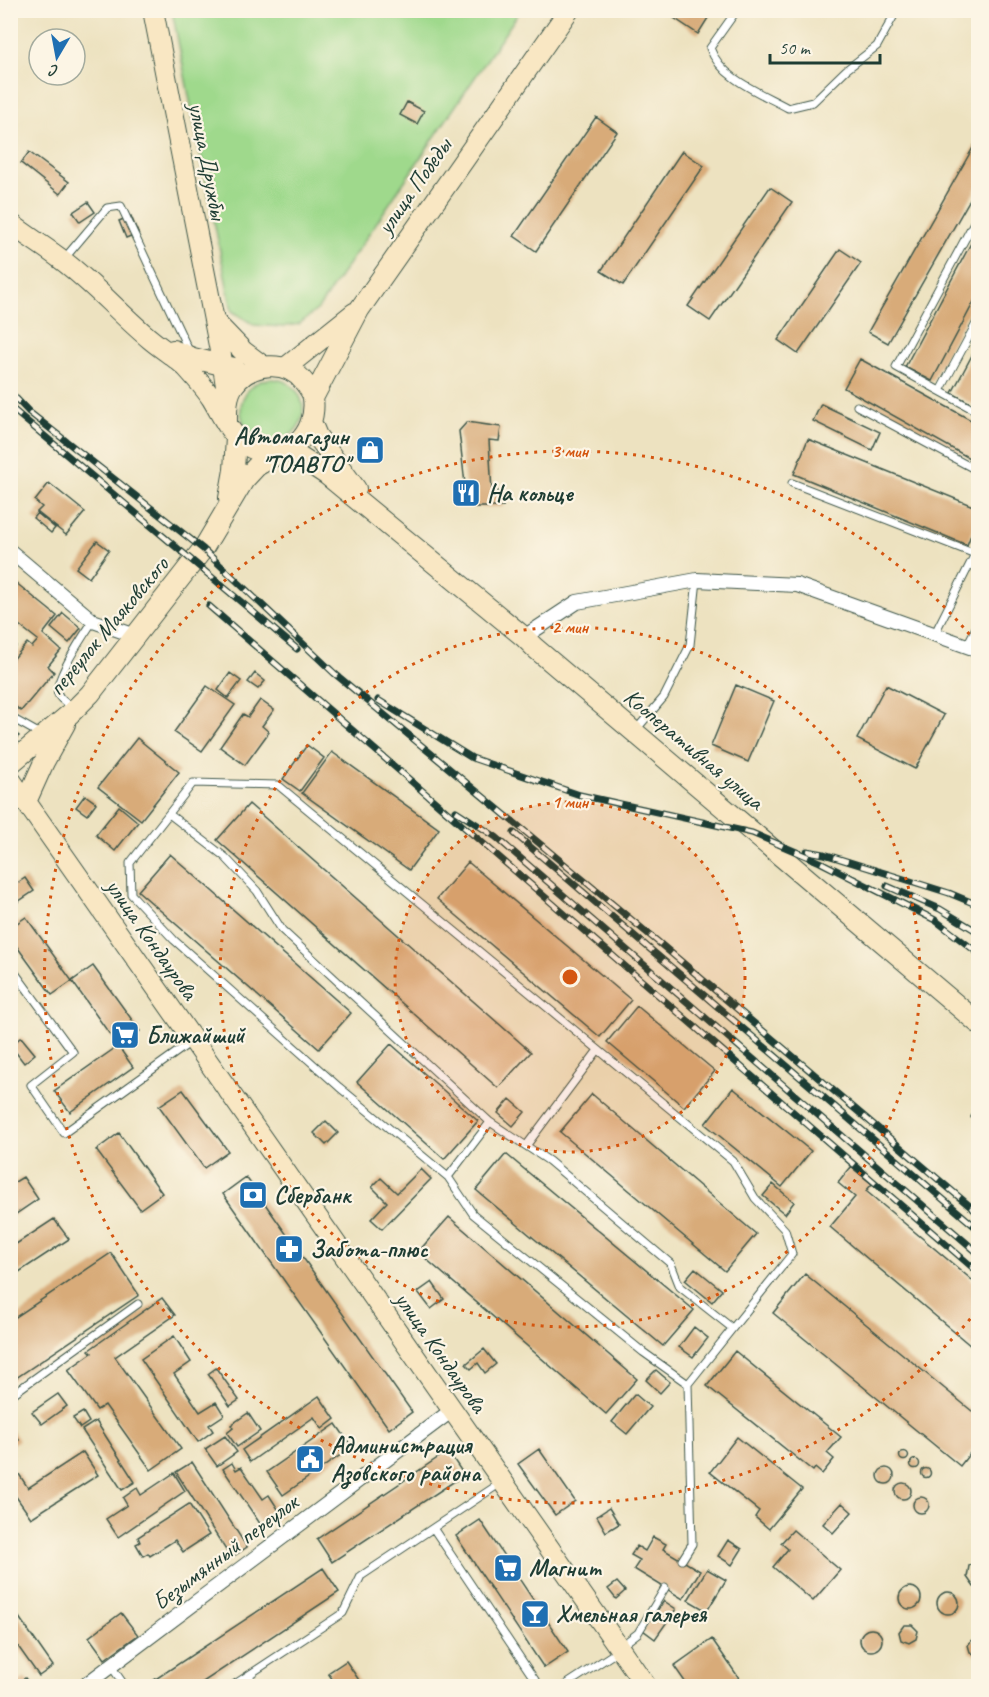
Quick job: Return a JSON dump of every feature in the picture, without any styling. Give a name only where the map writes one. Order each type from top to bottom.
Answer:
[{"type":"main road","name":"улица Дружбы","points":[[153,10],[228,400]]},
{"type":"main road","name":"улица Победы","points":[[313,398],[359,310],[569,10]]},
{"type":"main road","points":[[10,223],[63,260],[151,340],[180,361],[210,396],[232,431],[252,448],[267,453],[284,451]]},
{"type":"main road","points":[[285,368],[359,310]]},
{"type":"main road","points":[[214,321],[243,351],[256,369]]},
{"type":"main road","points":[[151,340],[193,358],[223,366],[256,369],[285,368],[299,376],[313,398],[312,424],[303,438],[257,466],[244,480],[227,506]]},
{"type":"main road","points":[[227,506],[234,470],[228,400],[233,386],[256,369]]},
{"type":"main road","name":"Кооперативная улица","points":[[312,424],[317,436],[376,515]]},
{"type":"main road","name":"Кооперативная улица","points":[[284,451],[327,475],[376,515],[524,637],[978,1023]]},
{"type":"main road","name":"переулок Маяковского","points":[[10,764],[73,712],[90,694],[203,549],[227,506]]},
{"type":"main road","points":[[26,802],[44,762],[73,712]]},
{"type":"main road","name":"улица Кондаурова","points":[[10,779],[646,1686]]},
{"type":"street","points":[[10,551],[93,621],[136,636]]},
{"type":"street","points":[[524,637],[577,602],[697,580],[797,585],[973,648]]},
{"type":"street","name":"Безымянный переулок","points":[[84,1686],[452,1411]]},
{"type":"lane","points":[[737,10],[710,48],[715,60],[734,77],[788,108],[813,102],[846,70],[877,46],[897,10]]},
{"type":"lane","points":[[63,260],[107,208],[121,206],[193,358]]},
{"type":"lane","points":[[978,215],[896,367],[978,412]]},
{"type":"lane","points":[[940,391],[978,320]]},
{"type":"lane","points":[[857,406],[978,471]]},
{"type":"lane","points":[[792,483],[978,553],[934,633]]},
{"type":"lane","points":[[633,732],[664,697],[690,645],[697,580]]},
{"type":"lane","points":[[73,712],[59,697],[57,689],[72,655],[93,621]]},
{"type":"lane","points":[[973,648],[978,624]]},
{"type":"lane","points":[[10,642],[12,646],[10,650]]},
{"type":"lane","points":[[10,717],[44,736]]},
{"type":"lane","points":[[682,1560],[692,1544],[688,1384],[792,1254],[785,1230],[755,1198],[733,1161],[278,785],[194,783],[130,862],[131,894],[182,948],[339,1087],[448,1178],[473,1214],[643,1352],[688,1384]]},
{"type":"lane","points":[[169,814],[225,857],[257,891],[282,930],[490,1122],[549,1161],[671,1264],[680,1287],[732,1328]]},
{"type":"lane","points":[[10,966],[73,1053],[31,1085],[64,1133],[193,1041]]},
{"type":"lane","points":[[526,1146],[598,1050]]},
{"type":"lane","points":[[448,1178],[490,1122]]},
{"type":"lane","points":[[10,1396],[138,1304]]},
{"type":"lane","points":[[232,1686],[343,1613],[361,1576],[502,1482]]},
{"type":"lane","points":[[433,1528],[539,1686]]},
{"type":"lane","points":[[564,1686],[638,1633],[665,1588]]},
{"type":"lane","points":[[111,1666],[125,1686]]},
{"type":"lane","points":[[249,1676],[256,1686]]},
{"type":"green space","points":[[172,11],[520,11],[318,309],[299,324],[282,327],[254,325],[232,311]]},
{"type":"green space","points":[[272,379],[294,388],[303,410],[294,432],[272,441],[250,432],[241,410],[250,388]]},
{"type":"building","points":[[662,10],[713,10],[698,34]]},
{"type":"building","points":[[407,102],[424,111],[417,124],[400,115]]},
{"type":"building","points":[[596,117],[617,132],[536,251],[514,236]]},
{"type":"building","points":[[978,139],[978,185],[888,343],[868,332]]},
{"type":"building","points":[[682,151],[704,166],[623,285],[601,271]]},
{"type":"building","points":[[29,152],[69,182],[60,194],[21,163]]},
{"type":"building","points":[[770,187],[792,202],[710,321],[688,306]]},
{"type":"building","points":[[88,202],[95,212],[80,222],[73,212]]},
{"type":"building","points":[[131,216],[138,233],[126,238],[119,221]]},
{"type":"building","points":[[978,230],[978,294],[932,381],[905,367]]},
{"type":"building","points":[[840,249],[861,263],[798,354],[778,340]]},
{"type":"building","points":[[978,344],[978,407],[952,393]]},
{"type":"building","points":[[860,359],[978,424],[978,463],[844,388]]},
{"type":"building","points":[[821,404],[880,432],[872,450],[813,421]]},
{"type":"building","points":[[467,422],[501,427],[499,441],[489,440],[492,492],[502,491],[503,507],[474,507],[466,493],[459,431]]},
{"type":"building","points":[[808,439],[978,508],[978,517],[967,545],[794,474]]},
{"type":"building","points":[[49,483],[85,512],[66,535],[37,512],[42,507],[35,501]]},
{"type":"building","points":[[37,513],[55,528],[51,533],[33,518]]},
{"type":"building","points":[[97,541],[109,550],[89,578],[76,568]]},
{"type":"building","points":[[10,578],[57,616],[43,634],[61,650],[48,666],[54,672],[21,711],[10,702],[10,663],[27,643],[32,647],[38,640],[10,618]]},
{"type":"building","points":[[63,613],[81,628],[69,643],[51,628]]},
{"type":"building","points":[[230,673],[241,681],[228,698],[218,690]]},
{"type":"building","points":[[255,673],[265,681],[258,689],[248,682]]},
{"type":"building","points":[[736,685],[774,701],[748,762],[711,746]]},
{"type":"building","points":[[886,685],[944,715],[915,769],[857,739]]},
{"type":"building","points":[[207,686],[235,705],[202,751],[174,732]]},
{"type":"building","points":[[260,700],[274,710],[262,726],[269,732],[245,765],[220,747],[243,714],[248,717]]},
{"type":"building","points":[[10,729],[19,736],[10,742]]},
{"type":"building","points":[[137,738],[179,772],[141,820],[98,787]]},
{"type":"building","points":[[307,745],[324,758],[300,791],[283,779]]},
{"type":"building","points":[[332,752],[439,829],[409,870],[302,793]]},
{"type":"building","points":[[85,795],[96,803],[87,815],[76,807]]},
{"type":"building","points":[[249,804],[531,1052],[498,1088],[217,840]]},
{"type":"building","points":[[119,806],[138,822],[115,851],[96,835]]},
{"type":"building","points":[[170,854],[351,1013],[319,1049],[138,891]]},
{"type":"building","points":[[468,862],[631,1000],[600,1037],[437,899]]},
{"type":"building","points":[[25,878],[34,891],[10,907],[10,888]]},
{"type":"building","points":[[26,917],[72,981],[52,995],[10,937],[10,928]]},
{"type":"building","points":[[93,966],[140,1031],[118,1046],[72,981]]},
{"type":"building","points":[[637,1006],[715,1071],[684,1107],[607,1042]]},
{"type":"building","points":[[21,1037],[35,1054],[24,1063],[11,1046]]},
{"type":"building","points":[[391,1044],[478,1121],[444,1159],[357,1082]]},
{"type":"building","points":[[118,1046],[133,1067],[70,1112],[54,1091]]},
{"type":"building","points":[[733,1088],[811,1151],[782,1187],[705,1124]]},
{"type":"building","points":[[183,1090],[228,1151],[204,1168],[159,1106]]},
{"type":"building","points":[[592,1094],[756,1234],[725,1271],[560,1132]]},
{"type":"building","points":[[510,1099],[525,1112],[513,1126],[498,1113]]},
{"type":"building","points":[[326,1121],[338,1133],[326,1145],[314,1133]]},
{"type":"building","points":[[119,1133],[162,1193],[140,1209],[96,1150]]},
{"type":"building","points":[[506,1154],[694,1310],[663,1346],[476,1190]]},
{"type":"building","points":[[851,1167],[872,1184],[866,1191],[978,1285],[978,1352],[830,1227],[855,1197],[838,1183]]},
{"type":"building","points":[[421,1169],[431,1179],[382,1229],[371,1219],[387,1202],[372,1187],[381,1178],[397,1193]]},
{"type":"building","points":[[23,1177],[38,1199],[10,1218],[10,1185]]},
{"type":"building","points":[[246,1177],[412,1412],[389,1429],[223,1194]]},
{"type":"building","points":[[773,1184],[794,1202],[785,1214],[763,1196]]},
{"type":"building","points":[[449,1217],[637,1379],[606,1414],[418,1252]]},
{"type":"building","points":[[54,1219],[69,1239],[10,1278],[10,1248]]},
{"type":"building","points":[[111,1253],[139,1295],[10,1382],[10,1321]]},
{"type":"building","points":[[695,1268],[722,1290],[712,1302],[685,1280]]},
{"type":"building","points":[[805,1274],[978,1416],[978,1443],[960,1466],[773,1313]]},
{"type":"building","points":[[432,1282],[444,1299],[431,1309],[418,1292]]},
{"type":"building","points":[[162,1298],[175,1315],[115,1357],[181,1449],[151,1470],[105,1405],[97,1410],[68,1370],[92,1353],[89,1350]]},
{"type":"building","points":[[694,1327],[708,1338],[693,1357],[679,1347]]},
{"type":"building","points":[[174,1336],[191,1362],[174,1374],[200,1412],[216,1402],[224,1415],[209,1425],[213,1431],[198,1442],[141,1359]]},
{"type":"building","points":[[484,1349],[496,1364],[485,1373],[478,1363],[471,1369],[466,1364]]},
{"type":"building","points":[[735,1351],[841,1437],[827,1453],[834,1459],[822,1474],[815,1468],[813,1471],[707,1386]]},
{"type":"building","points":[[216,1368],[239,1400],[230,1406],[208,1374]]},
{"type":"building","points":[[656,1370],[670,1382],[660,1393],[646,1380]]},
{"type":"building","points":[[58,1394],[67,1406],[42,1424],[32,1412]]},
{"type":"building","points":[[635,1394],[650,1407],[627,1434],[612,1422]]},
{"type":"building","points":[[319,1396],[335,1419],[322,1429],[314,1417],[250,1462],[242,1450]]},
{"type":"building","points":[[83,1412],[89,1422],[80,1428],[73,1418]]},
{"type":"building","points":[[248,1413],[260,1431],[237,1447],[227,1433],[233,1428],[231,1425]]},
{"type":"building","points":[[96,1421],[135,1482],[122,1490],[82,1430]]},
{"type":"building","name":"Администрация Азовского района","points":[[336,1424],[352,1447],[283,1495],[267,1472]]},
{"type":"building","points":[[10,1428],[19,1440],[10,1445]]},
{"type":"building","points":[[225,1436],[237,1452],[217,1466],[205,1449]]},
{"type":"building","points":[[737,1437],[802,1489],[769,1529],[755,1517],[759,1511],[710,1472]]},
{"type":"building","points":[[539,1449],[575,1501],[555,1515],[518,1464]]},
{"type":"building","points":[[448,1451],[464,1475],[332,1562],[317,1539]]},
{"type":"building","points":[[904,1451],[909,1456],[904,1461],[899,1456]]},
{"type":"building","points":[[83,1452],[98,1475],[31,1518],[10,1488],[10,1476],[17,1471],[28,1488]]},
{"type":"building","points":[[915,1459],[920,1464],[915,1469],[910,1464]]},
{"type":"building","points":[[192,1462],[247,1547],[231,1558],[176,1472]]},
{"type":"building","points":[[232,1463],[236,1470],[241,1467],[263,1499],[269,1495],[282,1515],[263,1528],[223,1469]]},
{"type":"building","points":[[886,1468],[892,1470],[894,1476],[892,1482],[886,1484],[880,1482],[878,1476],[880,1470]]},
{"type":"building","points":[[926,1468],[931,1473],[926,1478],[921,1473]]},
{"type":"building","points":[[174,1473],[185,1491],[118,1537],[106,1519],[127,1505],[123,1498],[137,1488],[141,1495]]},
{"type":"building","points":[[903,1483],[909,1485],[911,1491],[909,1497],[903,1499],[897,1497],[895,1491],[897,1485]]},
{"type":"building","points":[[921,1497],[927,1499],[929,1505],[927,1511],[921,1513],[915,1511],[913,1505],[915,1499]]},
{"type":"building","points":[[842,1503],[852,1512],[833,1533],[823,1524]]},
{"type":"building","points":[[189,1504],[209,1535],[183,1552],[175,1540],[150,1556],[148,1553],[143,1556],[136,1544],[140,1542],[138,1537]]},
{"type":"building","points":[[609,1508],[619,1524],[606,1532],[597,1516]]},
{"type":"building","points":[[480,1520],[568,1652],[544,1668],[456,1536]]},
{"type":"building","points":[[793,1530],[840,1570],[813,1601],[773,1567],[788,1549],[781,1543]]},
{"type":"building","points":[[653,1537],[666,1544],[663,1549],[700,1571],[683,1599],[634,1569],[640,1560],[631,1555],[637,1546],[645,1551]]},
{"type":"building","points":[[728,1540],[742,1549],[732,1565],[718,1556]]},
{"type":"building","points":[[978,1559],[978,1587],[974,1587],[967,1577],[969,1566]]},
{"type":"building","points":[[323,1568],[339,1592],[197,1686],[145,1686]]},
{"type":"building","points":[[707,1569],[726,1580],[707,1611],[688,1600]]},
{"type":"building","points":[[617,1582],[625,1591],[616,1599],[608,1589]]},
{"type":"building","points":[[910,1587],[918,1590],[921,1598],[918,1606],[910,1609],[902,1606],[899,1598],[902,1590]]},
{"type":"building","points":[[948,1592],[956,1595],[959,1603],[956,1611],[948,1614],[940,1611],[937,1603],[940,1595]]},
{"type":"building","points":[[664,1601],[676,1609],[655,1639],[643,1630]]},
{"type":"building","points":[[16,1613],[53,1666],[39,1676],[10,1635],[10,1617]]},
{"type":"building","points":[[121,1613],[138,1635],[105,1659],[89,1637]]},
{"type":"building","points":[[904,1625],[912,1625],[918,1631],[916,1639],[909,1643],[901,1640],[899,1632]]},
{"type":"building","points":[[871,1629],[879,1632],[882,1640],[879,1648],[871,1651],[863,1648],[860,1640],[863,1632]]},
{"type":"building","points":[[712,1639],[739,1678],[726,1686],[688,1686],[674,1666]]},
{"type":"building","points":[[972,1640],[978,1640],[976,1655],[970,1652],[968,1645]]},
{"type":"building","points":[[346,1661],[363,1686],[337,1686],[328,1673]]},
{"type":"building","points":[[25,1678],[31,1686],[14,1686]]},
{"type":"railway","points":[[10,392],[29,412],[203,549],[334,673],[657,941],[978,1213]]},
{"type":"railway","points":[[10,407],[297,649]]},
{"type":"railway","points":[[209,606],[978,1272]]},
{"type":"railway","points":[[378,700],[472,758],[580,795],[752,833],[820,862],[935,920],[978,953]]},
{"type":"railway","points":[[456,811],[496,837],[978,1253]]},
{"type":"railway","points":[[514,833],[978,1229]]},
{"type":"railway","points":[[807,851],[824,854],[949,893],[978,905]]},
{"type":"railway","points":[[887,886],[940,909],[978,932]]},
{"type":"railway","points":[[974,1117],[978,1120]]},
{"type":"place","name":"Автомагазин \"ТОАВТО\"","points":[[370,450]]},
{"type":"place","name":"На кольце","points":[[466,493]]},
{"type":"place","name":"Ближайший","points":[[125,1035]]},
{"type":"place","name":"Сбербанк","points":[[253,1195]]},
{"type":"place","name":"Забота-плюс","points":[[289,1249]]},
{"type":"place","name":"Администрация Азовского района","points":[[310,1459]]},
{"type":"place","name":"Магнит","points":[[508,1568]]},
{"type":"place","name":"Хмельная галерея","points":[[535,1614]]}]
